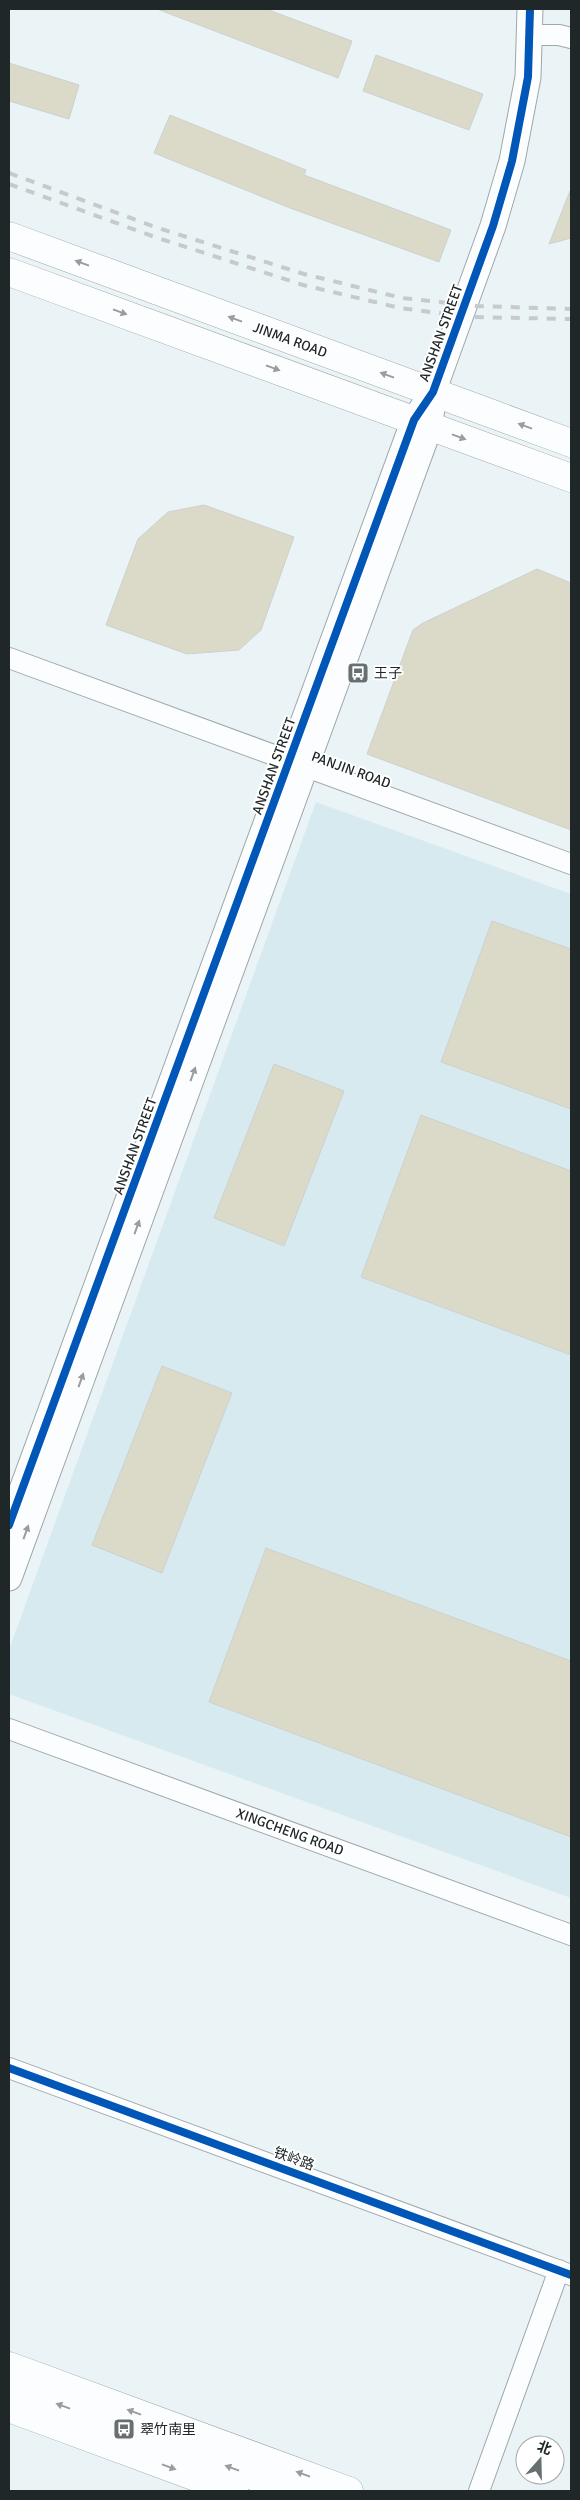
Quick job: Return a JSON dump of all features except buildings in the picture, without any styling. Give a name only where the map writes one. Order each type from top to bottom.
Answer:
[{"type":"main road","name":"JINMA ROAD","points":[[9,236],[571,443]]},
{"type":"main road","points":[[9,272],[571,478]]},
{"type":"main road","points":[[13,2384],[234,2491]]},
{"type":"main road","points":[[13,2384],[294,2491]]},
{"type":"main road","points":[[13,2384],[349,2491]]},
{"type":"street","name":"ANSHAN STREET","points":[[9,1578],[298,763],[493,226],[512,161],[528,77],[530,9]]},
{"type":"street","points":[[529,34],[558,35],[571,38]]},
{"type":"street","name":"PANJIN ROAD","points":[[9,658],[571,864]]},
{"type":"street","name":"ANSHAN STREET","points":[[9,1525],[298,763]]},
{"type":"street","name":"XINGCHENG ROAD","points":[[9,1728],[571,1935]]},
{"type":"street","name":"铁岭路","points":[[9,2068],[565,2272]]},
{"type":"street","points":[[479,2491],[565,2272]]},
{"type":"shaded area","points":[[316,802],[571,894],[571,1898],[9,1694],[9,1650]]},
{"type":"railway","points":[[9,173],[155,227],[304,274],[402,298],[476,306],[571,309]]},
{"type":"railway","points":[[9,184],[152,236],[303,285],[400,308],[469,317],[571,319]]},
{"type":"cycle path","points":[[9,1525],[414,420],[433,392],[493,226],[512,161],[528,77],[530,9]]},
{"type":"cycle path","points":[[9,2068],[571,2275]]},
{"type":"place","name":"王子","points":[[358,673]]},
{"type":"place","name":"翠竹南里","points":[[124,2429]]}]
